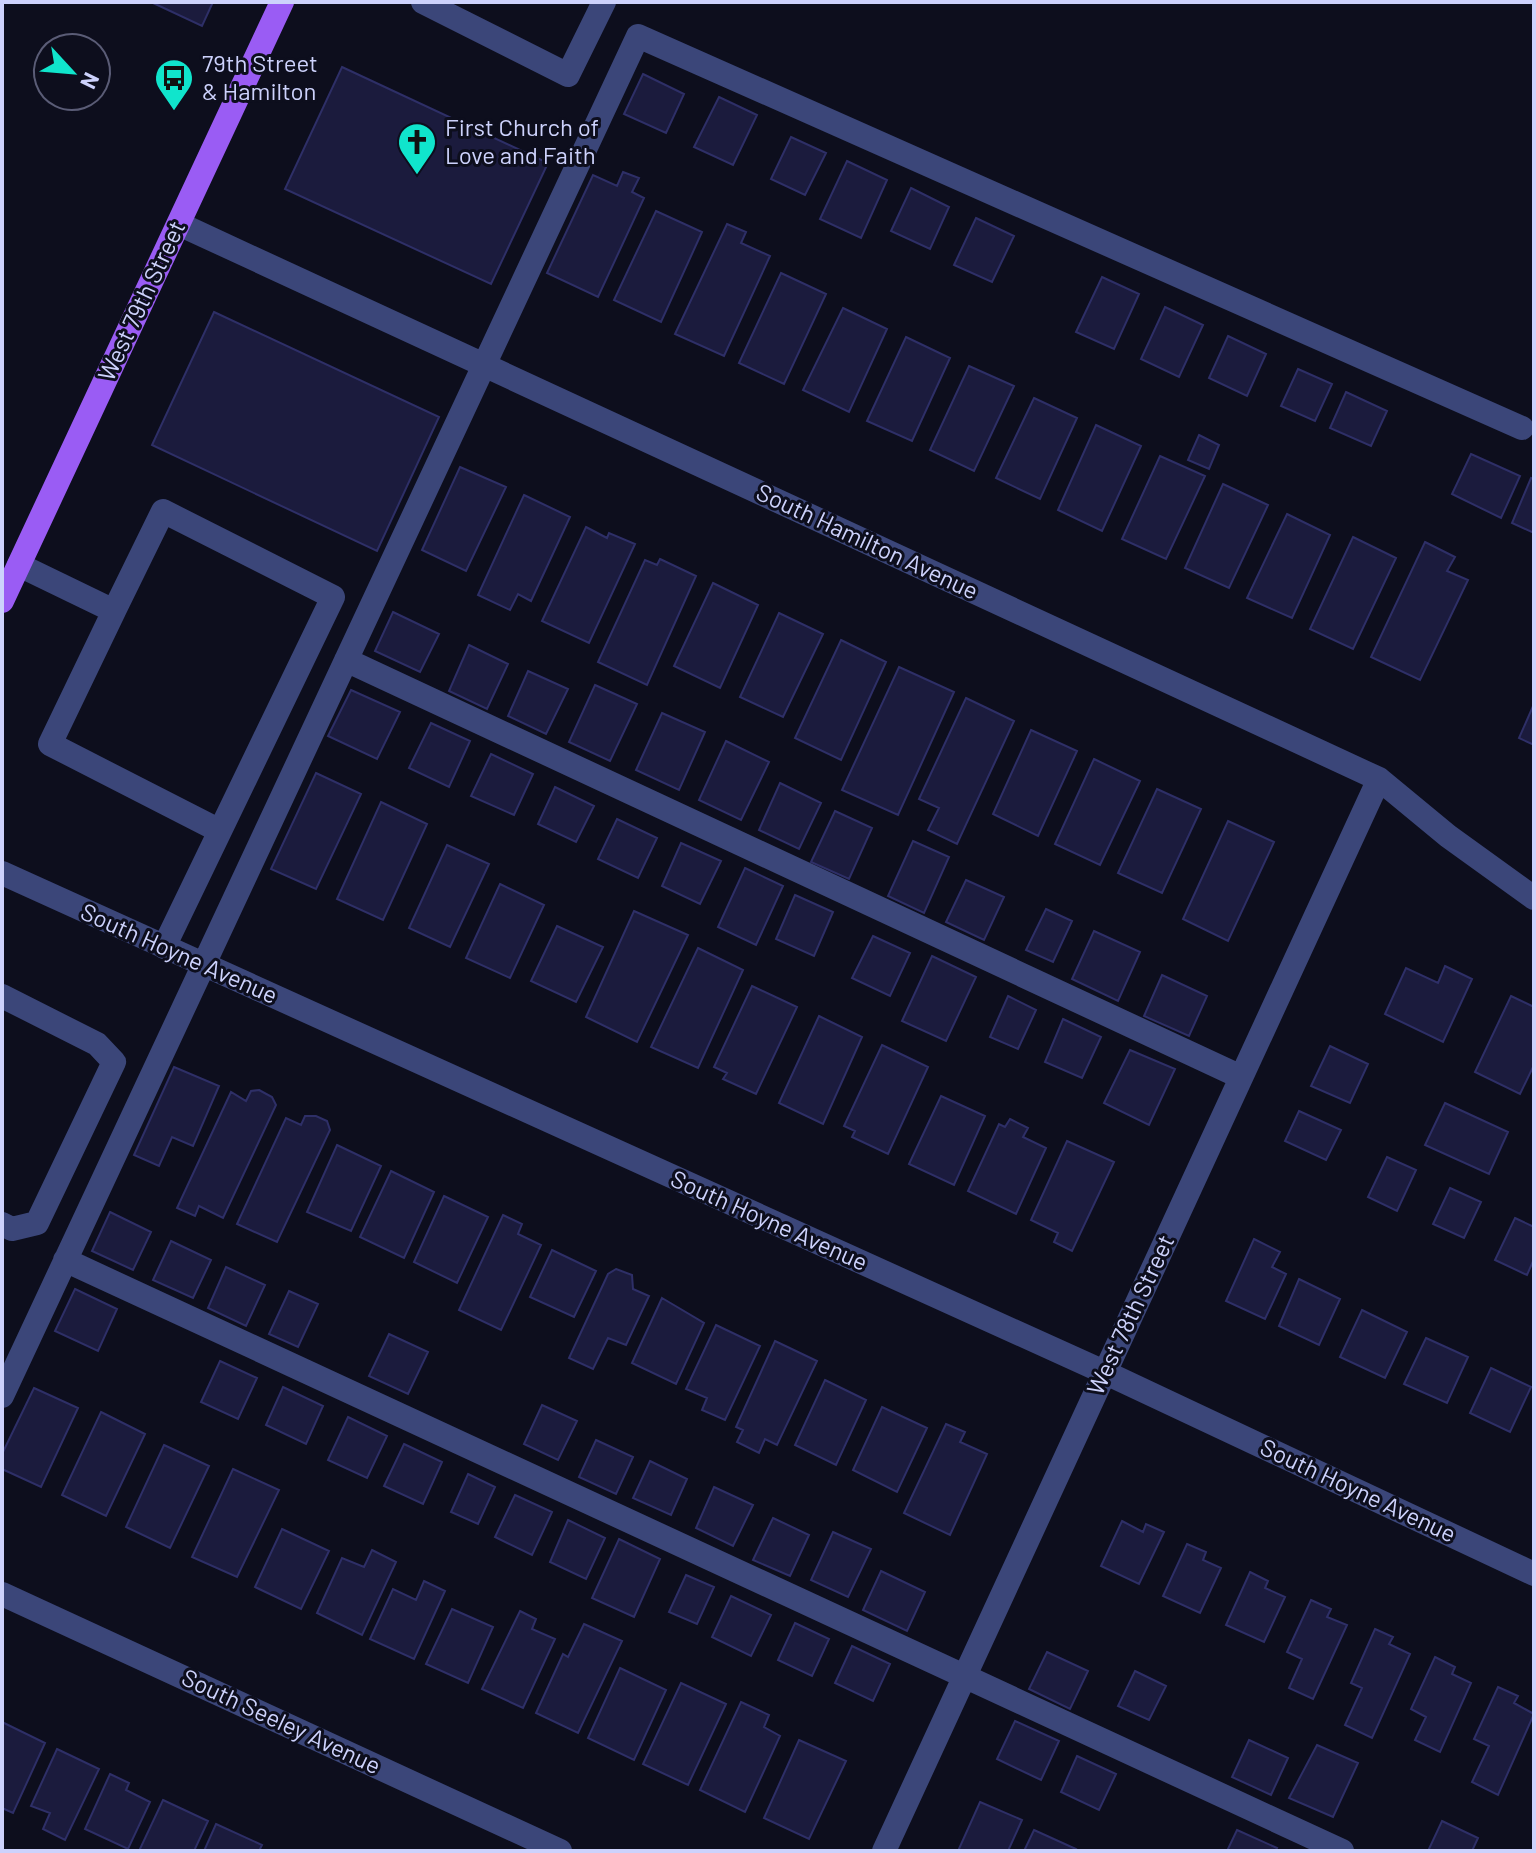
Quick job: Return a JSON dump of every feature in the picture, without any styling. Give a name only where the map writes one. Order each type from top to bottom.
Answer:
[{"type":"main road","name":"West 79th Street","points":[[2,601],[282,2]]},
{"type":"street","points":[[423,2],[568,75],[604,2]]},
{"type":"street","points":[[2,1396],[638,36],[1522,428]]},
{"type":"street","name":"South Hamilton Avenue","points":[[179,224],[1379,779],[1448,836],[1534,898]]},
{"type":"street","points":[[164,947],[333,597],[163,511],[50,744],[220,831]]},
{"type":"street","points":[[19,565],[114,611]]},
{"type":"street","points":[[346,660],[1241,1077]]},
{"type":"street","name":"West 78th Street","points":[[884,1851],[1379,779]]},
{"type":"street","name":"South Hoyne Avenue","points":[[2,873],[1104,1372],[1534,1574]]},
{"type":"street","points":[[2,996],[97,1044],[114,1062],[37,1223],[12,1229],[2,1224]]},
{"type":"street","points":[[65,1260],[1342,1851]]},
{"type":"street","name":"South Seeley Avenue","points":[[2,1594],[560,1851]]},
{"type":"building","points":[[151,2],[213,2],[202,26]]},
{"type":"building","name":"First Church of Love and Faith","points":[[342,67],[548,163],[491,284],[285,189]]},
{"type":"building","points":[[643,74],[684,94],[666,133],[624,114]]},
{"type":"building","points":[[719,97],[757,115],[733,165],[694,147]]},
{"type":"building","points":[[791,137],[826,153],[805,195],[771,179]]},
{"type":"building","points":[[847,161],[887,180],[861,238],[820,219]]},
{"type":"building","points":[[623,172],[639,178],[632,192],[644,198],[598,297],[547,273],[593,175],[617,186]]},
{"type":"building","points":[[911,188],[949,207],[930,249],[891,231]]},
{"type":"building","points":[[656,211],[702,232],[661,322],[614,300]]},
{"type":"building","points":[[976,218],[1014,236],[992,282],[954,265]]},
{"type":"building","points":[[727,224],[746,232],[741,243],[770,256],[724,356],[675,334]]},
{"type":"building","points":[[781,273],[826,294],[784,384],[739,363]]},
{"type":"building","points":[[1102,277],[1139,294],[1114,349],[1076,332]]},
{"type":"building","points":[[1165,307],[1203,325],[1179,377],[1141,359]]},
{"type":"building","points":[[843,308],[887,329],[849,412],[803,390]]},
{"type":"building","points":[[214,312],[439,417],[377,551],[152,445]]},
{"type":"building","points":[[1228,336],[1266,354],[1247,396],[1209,378]]},
{"type":"building","points":[[906,337],[950,358],[912,441],[867,421]]},
{"type":"building","points":[[969,366],[1014,386],[974,471],[930,450]]},
{"type":"building","points":[[1298,369],[1332,384],[1315,421],[1281,406]]},
{"type":"building","points":[[1346,392],[1387,411],[1371,446],[1330,428]]},
{"type":"building","points":[[1034,398],[1077,418],[1040,499],[996,478]]},
{"type":"building","points":[[1096,425],[1141,446],[1102,531],[1058,510]]},
{"type":"building","points":[[1199,435],[1219,445],[1209,469],[1188,460]]},
{"type":"building","points":[[1471,454],[1520,476],[1501,518],[1452,494]]},
{"type":"building","points":[[1160,456],[1205,476],[1166,559],[1122,539]]},
{"type":"building","points":[[460,467],[506,487],[466,571],[422,550]]},
{"type":"building","points":[[1531,478],[1534,479],[1534,533],[1512,523]]},
{"type":"building","points":[[1223,484],[1268,505],[1229,588],[1185,568]]},
{"type":"building","points":[[524,495],[570,517],[531,601],[518,594],[510,610],[478,595]]},
{"type":"building","points":[[1287,514],[1330,535],[1292,618],[1247,598]]},
{"type":"building","points":[[586,527],[607,538],[609,533],[635,544],[589,643],[542,621]]},
{"type":"building","points":[[1353,537],[1396,558],[1353,649],[1310,629]]},
{"type":"building","points":[[1425,542],[1455,557],[1447,571],[1468,580],[1420,680],[1371,657]]},
{"type":"building","points":[[660,559],[696,576],[647,685],[598,662],[645,560],[657,565]]},
{"type":"building","points":[[713,583],[758,605],[720,688],[674,666]]},
{"type":"building","points":[[393,612],[439,634],[420,672],[375,651]]},
{"type":"building","points":[[779,613],[823,634],[783,717],[740,697]]},
{"type":"building","points":[[841,640],[886,662],[841,760],[795,738]]},
{"type":"building","points":[[469,645],[508,664],[487,709],[449,691]]},
{"type":"building","points":[[899,667],[954,692],[898,815],[842,790]]},
{"type":"building","points":[[528,671],[568,689],[546,734],[508,716]]},
{"type":"building","points":[[595,685],[637,704],[610,761],[569,742]]},
{"type":"building","points":[[351,690],[400,712],[377,759],[328,736]]},
{"type":"building","points":[[966,698],[1014,721],[957,844],[928,830],[939,808],[919,799]]},
{"type":"building","points":[[1534,704],[1534,745],[1519,738]]},
{"type":"building","points":[[662,713],[705,732],[679,790],[636,770]]},
{"type":"building","points":[[431,723],[470,741],[449,787],[409,768]]},
{"type":"building","points":[[1031,730],[1077,751],[1038,836],[993,814]]},
{"type":"building","points":[[726,741],[769,762],[741,820],[699,800]]},
{"type":"building","points":[[491,754],[533,774],[514,815],[471,796]]},
{"type":"building","points":[[1094,759],[1140,781],[1100,865],[1055,844]]},
{"type":"building","points":[[316,773],[361,794],[316,889],[271,869]]},
{"type":"building","points":[[780,783],[821,803],[799,849],[759,830]]},
{"type":"building","points":[[555,787],[594,806],[576,842],[538,824]]},
{"type":"building","points":[[1157,789],[1201,809],[1162,893],[1118,873]]},
{"type":"building","points":[[381,802],[427,824],[383,920],[337,899]]},
{"type":"building","points":[[835,811],[872,828],[849,879],[811,862]]},
{"type":"building","points":[[617,819],[657,838],[638,878],[598,859]]},
{"type":"building","points":[[1228,821],[1274,842],[1228,941],[1183,919]]},
{"type":"building","points":[[913,841],[949,857],[924,913],[888,896]]},
{"type":"building","points":[[681,843],[721,861],[700,904],[662,886]]},
{"type":"building","points":[[447,845],[489,864],[450,947],[409,928]]},
{"type":"building","points":[[745,868],[783,886],[756,945],[718,927]]},
{"type":"building","points":[[966,880],[1004,897],[984,940],[946,922]]},
{"type":"building","points":[[500,884],[544,905],[510,978],[466,958]]},
{"type":"building","points":[[795,895],[833,912],[814,956],[776,939]]},
{"type":"building","points":[[1046,909],[1072,921],[1053,962],[1026,950]]},
{"type":"building","points":[[634,911],[688,935],[637,1042],[586,1017]]},
{"type":"building","points":[[557,926],[603,947],[576,1002],[531,981]]},
{"type":"building","points":[[1094,931],[1140,952],[1118,1001],[1072,979]]},
{"type":"building","points":[[873,936],[910,953],[890,996],[852,978]]},
{"type":"building","points":[[698,948],[743,970],[698,1068],[651,1047]]},
{"type":"building","points":[[932,956],[976,977],[946,1041],[902,1021]]},
{"type":"building","points":[[1445,966],[1472,979],[1443,1042],[1385,1014],[1406,968],[1438,983]]},
{"type":"building","points":[[1162,975],[1207,996],[1189,1036],[1144,1016]]},
{"type":"building","points":[[752,986],[797,1007],[756,1094],[723,1079],[727,1073],[714,1067]]},
{"type":"building","points":[[1008,996],[1036,1010],[1018,1049],[990,1037]]},
{"type":"building","points":[[1511,996],[1534,1007],[1534,1065],[1520,1094],[1475,1072]]},
{"type":"building","points":[[819,1016],[862,1037],[823,1124],[779,1103]]},
{"type":"building","points":[[1063,1019],[1101,1037],[1082,1078],[1045,1062]]},
{"type":"building","points":[[882,1045],[928,1067],[888,1154],[852,1137],[855,1131],[844,1126]]},
{"type":"building","points":[[1330,1046],[1368,1064],[1350,1103],[1311,1086]]},
{"type":"building","points":[[1130,1050],[1175,1069],[1149,1125],[1104,1103]]},
{"type":"building","points":[[174,1067],[219,1086],[193,1146],[172,1137],[159,1166],[134,1155]]},
{"type":"building","points":[[259,1090],[272,1097],[276,1105],[223,1218],[199,1206],[195,1216],[177,1208],[231,1092],[246,1101],[251,1091]]},
{"type":"building","points":[[941,1096],[985,1116],[954,1185],[909,1164]]},
{"type":"building","points":[[1445,1103],[1508,1132],[1489,1174],[1425,1145]]},
{"type":"building","points":[[1299,1111],[1341,1130],[1326,1160],[1285,1141]]},
{"type":"building","points":[[305,1116],[316,1116],[327,1121],[330,1130],[277,1242],[237,1224],[286,1118],[301,1125]]},
{"type":"building","points":[[1010,1119],[1028,1128],[1023,1137],[1046,1148],[1016,1214],[968,1191],[999,1124],[1005,1127]]},
{"type":"building","points":[[1067,1141],[1114,1162],[1072,1251],[1054,1242],[1058,1233],[1031,1220]]},
{"type":"building","points":[[337,1145],[381,1166],[351,1231],[307,1212]]},
{"type":"building","points":[[1387,1157],[1416,1170],[1397,1211],[1368,1197]]},
{"type":"building","points":[[391,1171],[434,1192],[404,1258],[360,1237]]},
{"type":"building","points":[[1450,1188],[1481,1202],[1464,1238],[1433,1224]]},
{"type":"building","points":[[444,1196],[488,1217],[457,1283],[414,1262]]},
{"type":"building","points":[[110,1212],[151,1232],[133,1270],[92,1251]]},
{"type":"building","points":[[503,1215],[522,1224],[518,1234],[541,1245],[501,1330],[459,1310]]},
{"type":"building","points":[[1515,1218],[1534,1227],[1534,1259],[1527,1275],[1495,1260]]},
{"type":"building","points":[[1254,1239],[1280,1252],[1272,1267],[1286,1274],[1265,1319],[1226,1301]]},
{"type":"building","points":[[171,1241],[211,1260],[193,1298],[153,1280]]},
{"type":"building","points":[[552,1250],[596,1271],[574,1317],[530,1297]]},
{"type":"building","points":[[226,1267],[265,1285],[246,1326],[208,1308]]},
{"type":"building","points":[[616,1269],[632,1275],[633,1289],[649,1296],[626,1345],[608,1338],[593,1369],[569,1358],[608,1274]]},
{"type":"building","points":[[1299,1279],[1340,1299],[1319,1345],[1279,1326]]},
{"type":"building","points":[[75,1289],[117,1309],[98,1351],[55,1331]]},
{"type":"building","points":[[289,1291],[318,1304],[298,1347],[269,1334]]},
{"type":"building","points":[[662,1298],[704,1323],[676,1384],[632,1363]]},
{"type":"building","points":[[1362,1310],[1407,1332],[1385,1378],[1340,1357]]},
{"type":"building","points":[[716,1325],[760,1346],[725,1420],[702,1410],[707,1398],[686,1389]]},
{"type":"building","points":[[389,1334],[428,1352],[408,1394],[369,1376]]},
{"type":"building","points":[[1426,1338],[1468,1357],[1447,1403],[1404,1384]]},
{"type":"building","points":[[775,1341],[817,1361],[777,1445],[765,1439],[759,1453],[737,1442],[743,1430],[736,1427]]},
{"type":"building","points":[[220,1361],[257,1378],[238,1419],[201,1402]]},
{"type":"building","points":[[1491,1368],[1531,1387],[1510,1432],[1470,1413]]},
{"type":"building","points":[[825,1380],[866,1400],[836,1465],[795,1445]]},
{"type":"building","points":[[283,1387],[323,1406],[306,1444],[266,1425]]},
{"type":"building","points":[[34,1388],[78,1408],[41,1487],[2,1469],[2,1454]]},
{"type":"building","points":[[542,1405],[577,1421],[558,1460],[524,1444]]},
{"type":"building","points":[[882,1407],[927,1428],[897,1492],[853,1470]]},
{"type":"building","points":[[101,1412],[145,1434],[106,1516],[62,1495]]},
{"type":"building","points":[[348,1417],[387,1436],[367,1478],[328,1460]]},
{"type":"building","points":[[946,1424],[965,1432],[960,1442],[987,1454],[950,1535],[904,1513]]},
{"type":"building","points":[[596,1440],[633,1457],[616,1494],[579,1477]]},
{"type":"building","points":[[404,1444],[442,1462],[423,1504],[384,1486]]},
{"type":"building","points":[[164,1445],[209,1466],[170,1548],[126,1527]]},
{"type":"building","points":[[650,1461],[687,1479],[671,1515],[633,1498]]},
{"type":"building","points":[[233,1469],[279,1490],[237,1577],[192,1557]]},
{"type":"building","points":[[468,1474],[495,1487],[478,1524],[451,1512]]},
{"type":"building","points":[[714,1487],[753,1505],[733,1546],[696,1528]]},
{"type":"building","points":[[515,1495],[552,1512],[532,1555],[495,1537]]},
{"type":"building","points":[[773,1518],[809,1535],[790,1576],[753,1560]]},
{"type":"building","points":[[568,1520],[605,1538],[586,1579],[550,1562]]},
{"type":"building","points":[[1122,1521],[1143,1532],[1146,1524],[1164,1532],[1139,1584],[1101,1566]]},
{"type":"building","points":[[282,1529],[329,1551],[301,1609],[255,1587]]},
{"type":"building","points":[[833,1532],[871,1549],[848,1597],[811,1580]]},
{"type":"building","points":[[619,1539],[660,1559],[634,1617],[592,1598]]},
{"type":"building","points":[[1187,1544],[1206,1552],[1203,1560],[1221,1568],[1200,1613],[1163,1596]]},
{"type":"building","points":[[372,1550],[396,1562],[362,1635],[317,1613],[342,1558],[364,1567]]},
{"type":"building","points":[[881,1571],[925,1592],[907,1631],[863,1610]]},
{"type":"building","points":[[1250,1572],[1268,1581],[1265,1588],[1285,1597],[1264,1642],[1226,1625]]},
{"type":"building","points":[[686,1575],[714,1587],[697,1624],[669,1612]]},
{"type":"building","points":[[424,1581],[445,1591],[414,1659],[370,1639],[393,1589],[416,1600]]},
{"type":"building","points":[[731,1596],[771,1615],[751,1656],[712,1637]]},
{"type":"building","points":[[1311,1600],[1331,1609],[1327,1617],[1347,1625],[1313,1699],[1289,1688],[1302,1659],[1287,1652]]},
{"type":"building","points":[[452,1609],[493,1627],[468,1683],[426,1664]]},
{"type":"building","points":[[520,1611],[536,1619],[532,1629],[555,1639],[523,1708],[482,1689]]},
{"type":"building","points":[[795,1623],[829,1639],[812,1676],[778,1660]]},
{"type":"building","points":[[584,1624],[622,1641],[578,1733],[536,1713],[563,1654],[568,1657]]},
{"type":"building","points":[[1375,1629],[1393,1637],[1389,1644],[1410,1654],[1372,1738],[1345,1725],[1362,1688],[1351,1683]]},
{"type":"building","points":[[852,1646],[890,1664],[873,1701],[835,1683]]},
{"type":"building","points":[[1047,1652],[1088,1671],[1070,1709],[1029,1689]]},
{"type":"building","points":[[1435,1657],[1455,1667],[1452,1674],[1471,1683],[1440,1752],[1415,1740],[1426,1717],[1411,1709]]},
{"type":"building","points":[[620,1668],[666,1690],[634,1760],[588,1738]]},
{"type":"building","points":[[1135,1671],[1166,1686],[1149,1720],[1118,1706]]},
{"type":"building","points":[[681,1683],[726,1704],[688,1785],[643,1764]]},
{"type":"building","points":[[1498,1687],[1518,1696],[1514,1703],[1534,1714],[1498,1795],[1472,1782],[1489,1746],[1474,1739]]},
{"type":"building","points":[[741,1702],[769,1715],[764,1727],[780,1736],[745,1812],[700,1790]]},
{"type":"building","points":[[1015,1721],[1059,1741],[1041,1780],[997,1759]]},
{"type":"building","points":[[2,1722],[45,1743],[13,1813],[2,1808]]},
{"type":"building","points":[[799,1740],[846,1761],[809,1839],[764,1818]]},
{"type":"building","points":[[1249,1740],[1288,1758],[1271,1795],[1232,1777]]},
{"type":"building","points":[[1317,1745],[1358,1763],[1333,1817],[1289,1798]]},
{"type":"building","points":[[57,1749],[99,1769],[65,1840],[43,1829],[50,1813],[31,1806]]},
{"type":"building","points":[[1077,1756],[1116,1774],[1099,1810],[1061,1792]]},
{"type":"building","points":[[110,1774],[129,1783],[126,1790],[150,1802],[128,1849],[85,1829]]},
{"type":"building","points":[[163,1800],[208,1821],[194,1851],[139,1851]]},
{"type":"building","points":[[980,1802],[1022,1820],[1008,1851],[958,1851]]},
{"type":"building","points":[[1442,1821],[1478,1838],[1472,1851],[1428,1851]]},
{"type":"building","points":[[216,1824],[262,1845],[259,1851],[204,1851]]},
{"type":"building","points":[[1034,1830],[1076,1849],[1024,1851]]},
{"type":"building","points":[[1237,1830],[1277,1848],[1275,1851],[1227,1851]]},
{"type":"place","name":"79th Street & Hamilton","points":[[174,112]]},
{"type":"place","name":"First Church of Love and Faith","points":[[417,176]]}]
